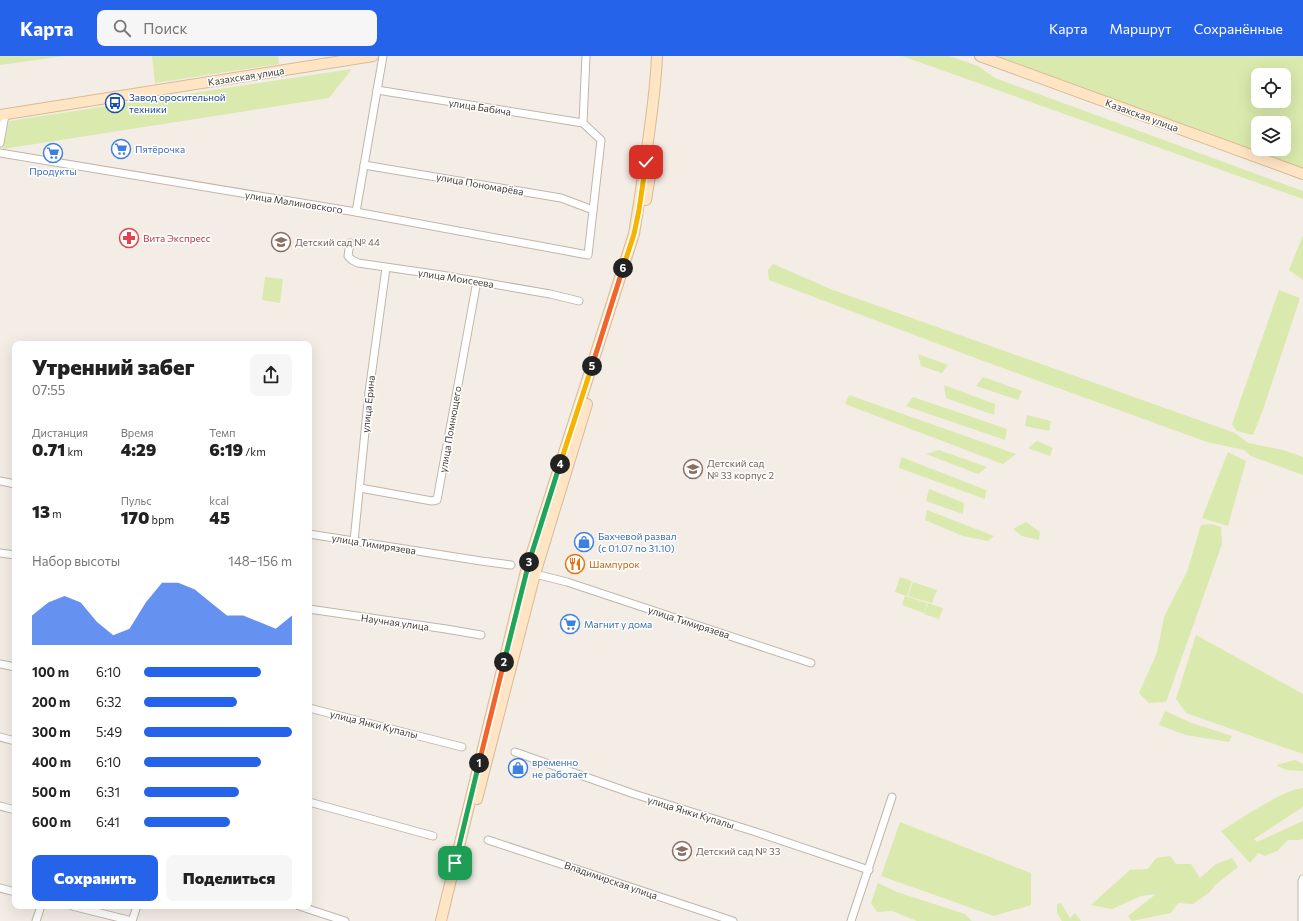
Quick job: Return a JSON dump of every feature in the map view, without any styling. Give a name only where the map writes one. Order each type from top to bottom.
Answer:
[{"type":"street","name":"Казахская улица","points":[[3,115],[373,56]]},
{"type":"street","points":[[356,212],[383,56]]},
{"type":"street","points":[[586,56],[583,123],[601,140],[594,210]]},
{"type":"street","points":[[440,921],[530,573],[634,234],[639,210],[652,114],[657,56]]},
{"type":"street","points":[[446,921],[530,573],[638,234],[649,188],[652,167],[660,104],[663,56]]},
{"type":"street","name":"Казахская улица","points":[[980,56],[1303,174]]},
{"type":"street","name":"улица Бабича","points":[[377,90],[583,123]]},
{"type":"street","points":[[0,143],[3,115]]},
{"type":"street","name":"улица Малиновского","points":[[0,153],[356,212],[588,255],[594,210]]},
{"type":"street","name":"улица Пономарёва","points":[[364,165],[561,198],[594,210]]},
{"type":"street","name":"улица Моисеева","points":[[350,243],[348,256],[358,263],[386,268],[441,274],[550,294],[578,301]]},
{"type":"street","name":"улица Ерина","points":[[354,542],[369,392],[386,268]]},
{"type":"street","name":"улица Помнющего","points":[[360,488],[432,501],[436,500],[477,281]]},
{"type":"street","points":[[0,481],[12,483]]},
{"type":"street","name":"улица Тимирязева","points":[[312,535],[511,565]]},
{"type":"street","points":[[0,553],[12,555]]},
{"type":"street","name":"улица Тимирязева","points":[[530,573],[567,582],[811,663]]},
{"type":"street","name":"Научная улица","points":[[312,609],[481,635]]},
{"type":"street","points":[[0,664],[12,666]]},
{"type":"street","name":"улица Янки Купалы","points":[[312,709],[462,747]]},
{"type":"street","points":[[0,737],[12,740]]},
{"type":"street","name":"улица Янки Купалы","points":[[515,752],[634,794],[756,832],[869,870]]},
{"type":"street","points":[[851,921],[892,797]]},
{"type":"street","points":[[312,803],[433,836]]},
{"type":"street","points":[[0,806],[12,809]]},
{"type":"street","name":"Владимирская улица","points":[[488,840],[733,921]]},
{"type":"street","points":[[1302,921],[1303,879]]},
{"type":"street","points":[[0,888],[12,891]]},
{"type":"street","points":[[36,921],[40,909]]},
{"type":"street","points":[[84,909],[132,921],[136,909]]},
{"type":"street","points":[[308,909],[345,921]]},
{"type":"green space","points":[[0,56],[64,56],[0,65]]},
{"type":"green space","points":[[152,56],[278,56],[279,64],[155,83]]},
{"type":"green space","points":[[902,56],[949,56],[978,66],[995,78],[1303,191],[1303,199]]},
{"type":"green space","points":[[991,56],[1303,56],[1303,168],[1270,156],[1291,156],[1291,116],[1251,116],[1251,149]]},
{"type":"green space","points":[[352,69],[329,98],[3,149],[9,121]]},
{"type":"green space","points":[[1303,235],[1303,280],[1289,270]]},
{"type":"green space","points":[[773,264],[833,290],[1235,433],[1248,443],[1283,450],[1303,457],[1303,475],[1251,456],[1244,450],[1207,442],[978,359],[769,280],[768,270]]},
{"type":"green space","points":[[265,277],[283,279],[280,303],[262,300]]},
{"type":"green space","points":[[1279,290],[1300,298],[1264,407],[1253,435],[1237,431],[1232,424]]},
{"type":"green space","points":[[918,354],[948,365],[942,373],[921,366]]},
{"type":"green space","points":[[983,377],[1022,391],[1018,400],[976,386]]},
{"type":"green space","points":[[944,385],[995,404],[994,415],[946,398]]},
{"type":"green space","points":[[849,395],[1016,454],[1003,464],[845,404]]},
{"type":"green space","points":[[913,397],[1007,429],[1005,440],[906,406]]},
{"type":"green space","points":[[1027,415],[1051,421],[1049,431],[1025,426]]},
{"type":"green space","points":[[1037,441],[1053,448],[1050,456],[1028,448]]},
{"type":"green space","points":[[939,450],[987,467],[978,474],[926,454]]},
{"type":"green space","points":[[1228,452],[1246,461],[1228,526],[1202,518]]},
{"type":"green space","points":[[901,457],[986,490],[985,499],[899,468]]},
{"type":"green space","points":[[929,489],[964,503],[963,514],[926,501]]},
{"type":"green space","points":[[927,510],[994,536],[988,541],[963,536],[925,520]]},
{"type":"green space","points":[[1026,522],[1040,532],[1039,540],[1022,536],[1013,529]]},
{"type":"green space","points":[[1211,524],[1221,527],[1222,544],[1166,702],[1149,703],[1139,693],[1157,653],[1164,617],[1187,572],[1201,525]]},
{"type":"green space","points":[[900,577],[912,581],[907,596],[895,592]]},
{"type":"green space","points":[[913,582],[937,590],[932,603],[908,596]]},
{"type":"green space","points":[[905,596],[927,603],[924,613],[902,605]]},
{"type":"green space","points":[[928,603],[943,608],[939,619],[924,614]]},
{"type":"green space","points":[[1196,635],[1303,694],[1303,754],[1186,713],[1176,699]]},
{"type":"green space","points":[[1165,711],[1192,723],[1232,736],[1229,742],[1186,735],[1159,725]]},
{"type":"green space","points":[[1295,760],[1303,764],[1303,771],[1286,770],[1276,765]]},
{"type":"green space","points":[[1303,788],[1303,807],[1254,839],[1257,842],[1303,821],[1303,839],[1288,840],[1277,851],[1265,856],[1258,853],[1250,863],[1221,831],[1273,799]]},
{"type":"green space","points":[[900,822],[1031,873],[1031,905],[994,916],[881,876]]},
{"type":"green space","points":[[1170,856],[1176,864],[1191,864],[1200,878],[1216,864],[1232,858],[1238,867],[1215,885],[1210,892],[1193,904],[1178,903],[1171,913],[1132,921],[1128,916],[1156,894],[1141,896],[1112,909],[1091,905],[1130,870],[1148,869],[1156,858]]},
{"type":"green space","points":[[878,883],[897,892],[965,914],[972,921],[917,921],[892,911],[877,912],[871,903]]},
{"type":"green space","points":[[1061,903],[1070,918],[1075,913],[1081,921],[1062,921],[1057,913],[1057,904]]},
{"type":"place","name":"Завод оросительной техники","points":[[115,103]]},
{"type":"place","name":"Пятёрочка","points":[[121,149]]},
{"type":"place","name":"Продукты","points":[[53,153]]},
{"type":"place","name":"Вита Экспресс","points":[[129,238]]},
{"type":"place","name":"Детский сад № 44","points":[[281,242]]},
{"type":"place","name":"Детский сад № 33 корпус 2","points":[[693,469]]},
{"type":"place","name":"Бахчевой развал (с 01.07 по 31.10)","points":[[584,542]]},
{"type":"place","name":"Шампурок","points":[[575,564]]},
{"type":"place","name":"Магнит у дома","points":[[570,624]]},
{"type":"place","name":"временно не работает","points":[[518,768]]},
{"type":"place","name":"Детский сад № 33","points":[[682,851]]},
{"type":"route","points":[[455,863],[526,571],[634,234],[646,162]]}]
